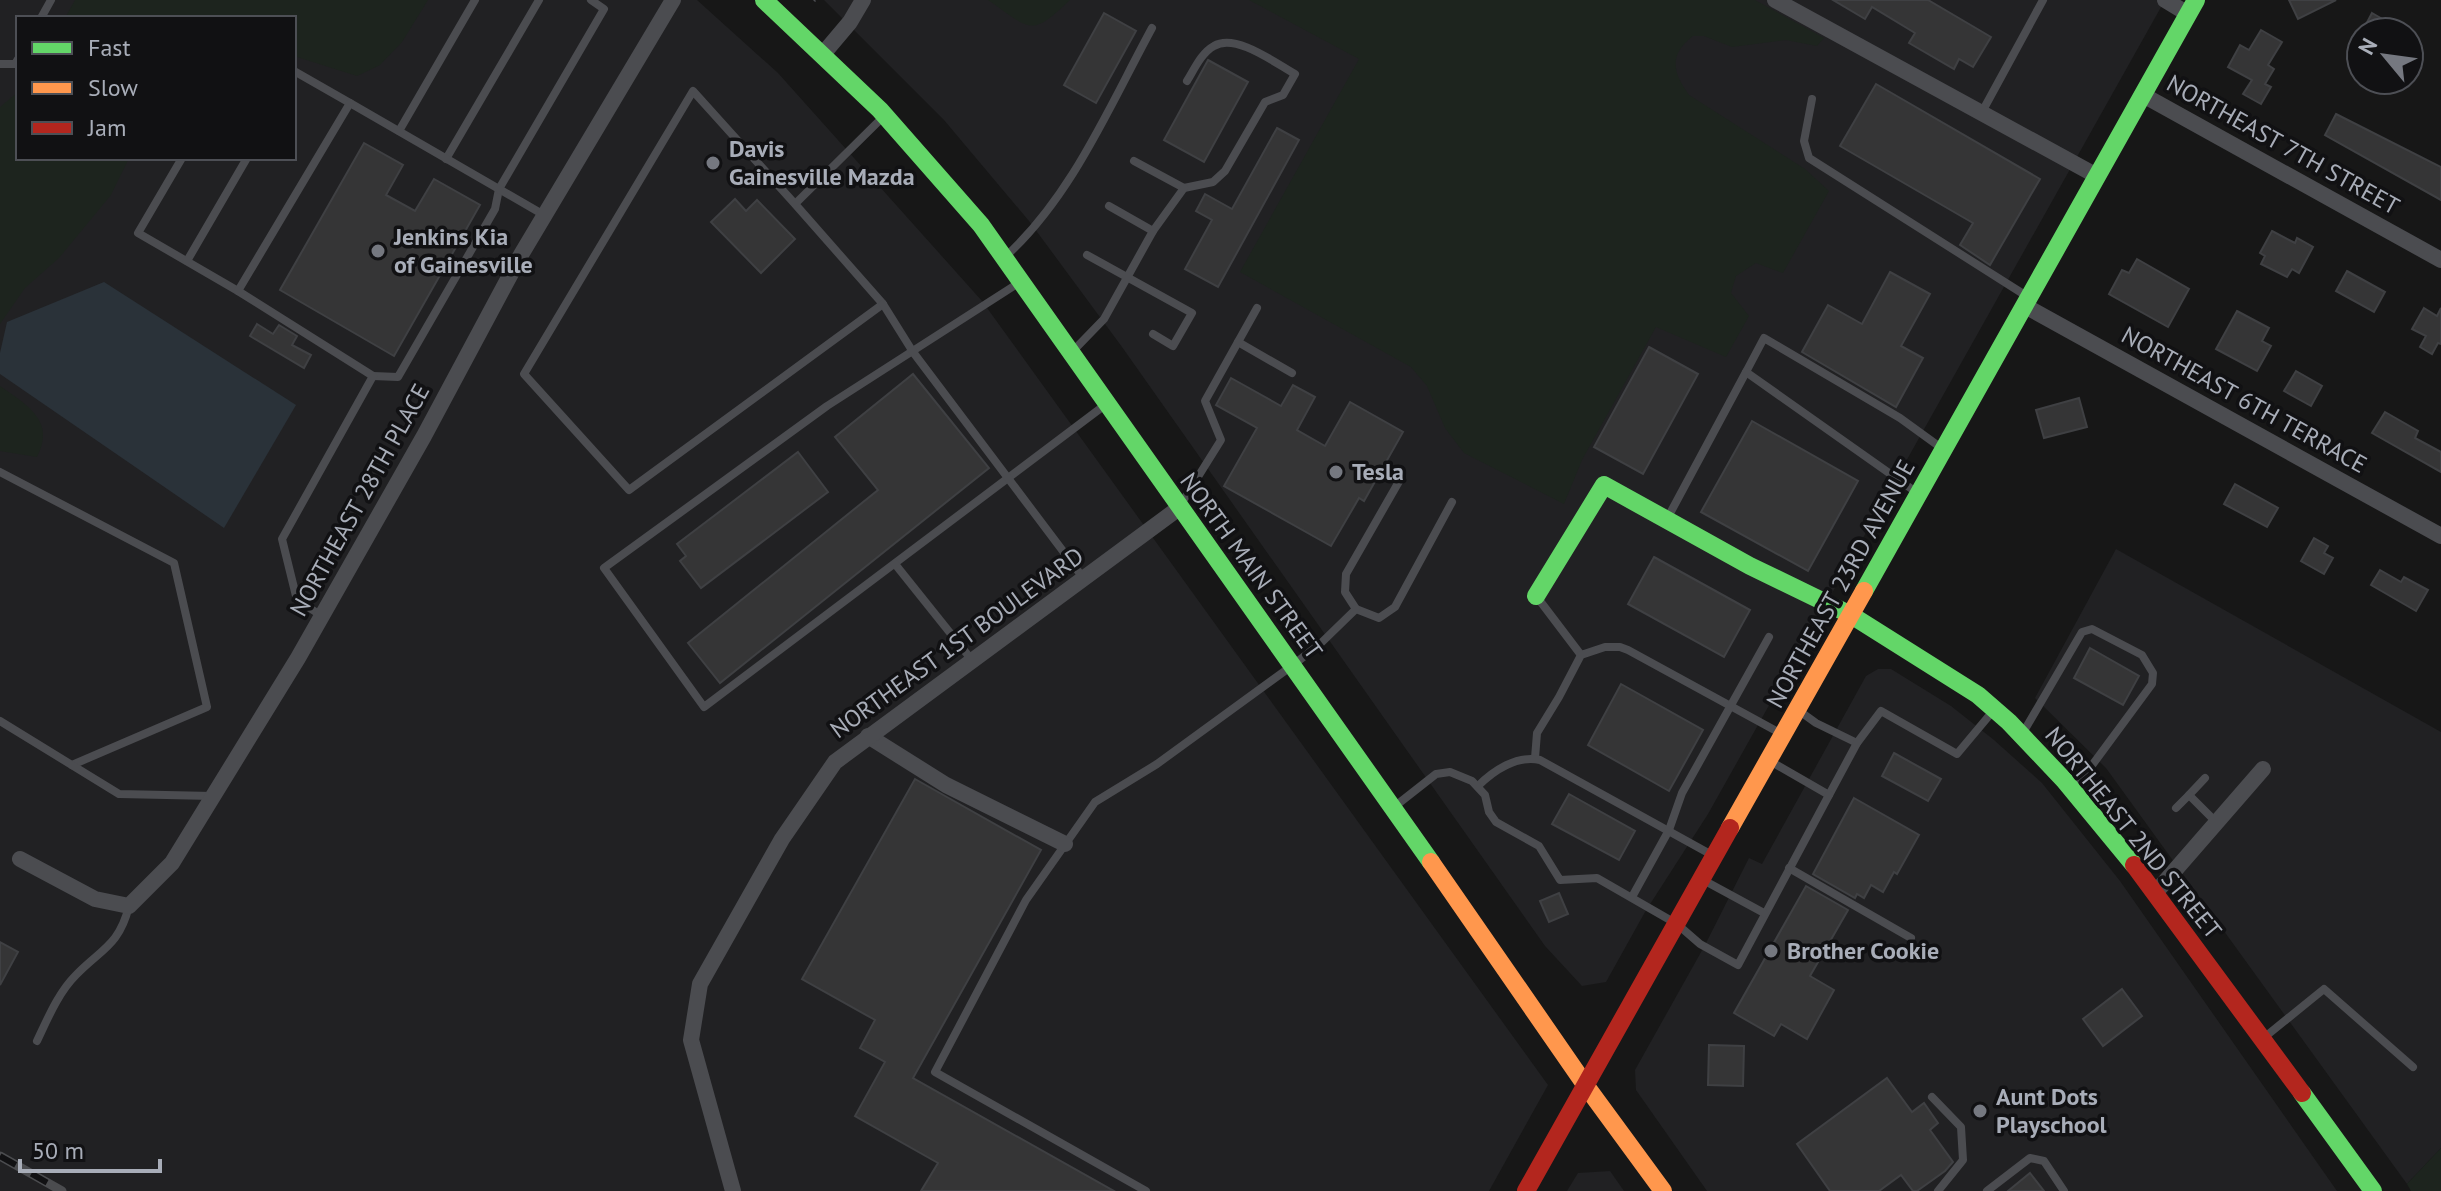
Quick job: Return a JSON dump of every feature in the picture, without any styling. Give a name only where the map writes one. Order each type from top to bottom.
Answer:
[{"type":"main road","name":"NORTH MAIN STREET","points":[[764,0],[885,115],[981,225],[1663,1191]]},
{"type":"main road","name":"NORTHEAST 23RD AVENUE","points":[[1526,1191],[2192,7]]},
{"type":"main road","name":"NORTHEAST 2ND STREET","points":[[1536,596],[1604,485],[1750,566],[1851,615],[1978,695],[2022,735],[2073,791],[2156,892],[2373,1191]]},
{"type":"street","name":"NORTHEAST 28TH PLACE","points":[[129,906],[172,863],[323,616],[545,216],[673,0]]},
{"type":"street","points":[[823,54],[850,22],[863,0]]},
{"type":"street","points":[[1775,0],[2097,176]]},
{"type":"street","points":[[2165,0],[2192,7]]},
{"type":"street","name":"NORTHEAST 7TH STREET","points":[[2143,95],[2441,260]]},
{"type":"street","name":"NORTHEAST 6TH TERRACE","points":[[2027,302],[2441,536]]},
{"type":"street","name":"NORTHEAST 1ST BOULEVARD","points":[[733,1191],[691,1040],[700,984],[782,839],[835,762],[1179,508]]},
{"type":"street","points":[[868,736],[946,785],[1065,844]]},
{"type":"street","points":[[2156,892],[2263,769]]},
{"type":"street","points":[[20,859],[95,899],[129,906]]},
{"type":"lane","points":[[399,131],[475,0]]},
{"type":"lane","points":[[446,159],[539,0]]},
{"type":"lane","points":[[181,160],[138,233],[238,291],[373,376],[398,377],[495,209],[499,189],[604,9],[591,0]]},
{"type":"lane","points":[[1982,113],[2043,0]]},
{"type":"lane","points":[[1004,258],[1030,235],[1050,208],[1152,28]]},
{"type":"lane","points":[[1134,161],[1184,188],[1213,182],[1225,171],[1265,102],[1283,95],[1295,74],[1240,44],[1228,41],[1213,46],[1201,58],[1187,81]]},
{"type":"lane","points":[[296,75],[545,216]]},
{"type":"lane","points":[[883,304],[629,490],[524,374],[693,91],[883,304],[913,352],[1084,579]]},
{"type":"lane","points":[[1812,99],[1804,141],[1809,158],[1896,211],[2027,302]]},
{"type":"lane","points":[[238,291],[350,103]]},
{"type":"lane","points":[[795,204],[885,115]]},
{"type":"lane","points":[[187,261],[246,160]]},
{"type":"lane","points":[[1072,353],[1104,319],[1153,231],[1184,188]]},
{"type":"lane","points":[[1109,206],[1153,231]]},
{"type":"lane","points":[[1087,255],[1192,313],[1173,346],[1153,334]]},
{"type":"lane","points":[[1021,281],[827,406],[604,568],[704,707],[1107,403]]},
{"type":"lane","points":[[1179,508],[1221,440],[1205,401],[1257,308]]},
{"type":"lane","points":[[1666,519],[1764,338],[1900,418],[1944,450]]},
{"type":"lane","points":[[1238,342],[1292,373]]},
{"type":"lane","points":[[1746,372],[1919,494]]},
{"type":"lane","points":[[323,616],[297,600],[282,539],[373,376]]},
{"type":"lane","points":[[0,472],[174,563],[207,707],[72,765]]},
{"type":"lane","points":[[1401,478],[1346,574],[1345,592],[1356,609],[1379,618],[1395,607],[1452,502]]},
{"type":"lane","points":[[895,564],[971,659]]},
{"type":"lane","points":[[1536,596],[1581,655]]},
{"type":"lane","points":[[1146,1191],[935,1072],[1026,900],[1095,802],[1157,764],[1293,665],[1356,609]]},
{"type":"lane","points":[[2022,735],[2082,632],[2092,629],[2142,655],[2153,673],[2152,684],[2073,791]]},
{"type":"lane","points":[[1632,897],[1669,830],[1682,793],[1769,637]]},
{"type":"lane","points":[[1535,758],[1537,733],[1572,669],[1581,655],[1605,647],[1620,647],[1784,735]]},
{"type":"lane","points":[[1393,808],[1440,772],[1455,773],[1478,786],[1496,822],[1539,846],[1560,880],[1597,878],[1677,924],[1700,944],[1738,965],[1857,743],[1881,711],[1957,754],[1995,709]]},
{"type":"lane","points":[[1798,710],[1816,723],[1857,743]]},
{"type":"lane","points":[[0,721],[119,794],[213,796]]},
{"type":"lane","points":[[1478,786],[1508,764],[1535,758],[1715,857]]},
{"type":"lane","points":[[1769,761],[1829,795]]},
{"type":"lane","points":[[2176,808],[2205,778]]},
{"type":"lane","points":[[2189,795],[2217,822]]},
{"type":"lane","points":[[1789,868],[1911,938]]},
{"type":"lane","points":[[1702,880],[1764,913]]},
{"type":"lane","points":[[37,1041],[60,995],[76,975],[118,936],[129,906]]},
{"type":"lane","points":[[2262,1039],[2324,989],[2413,1067]]},
{"type":"lane","points":[[1932,1097],[1961,1127],[1963,1160],[1938,1191]]},
{"type":"lane","points":[[1987,1191],[2030,1158],[2044,1161],[2064,1191]]},
{"type":"shaded area","points":[[0,0],[697,0],[778,73],[982,301],[1548,1085],[1489,1191],[0,1191]]},
{"type":"shaded area","points":[[75,0],[428,0],[402,42],[380,65],[357,76],[296,57],[296,16],[66,16]]},
{"type":"shaded area","points":[[824,0],[2165,0],[1708,814],[1645,912],[1606,982],[1582,986],[1545,946],[1122,347],[1029,221],[944,120]]},
{"type":"shaded area","points":[[988,0],[1070,0],[1046,20],[1030,26]]},
{"type":"shaded area","points":[[1249,0],[1755,0],[1824,38],[1817,46],[1786,40],[1732,47],[1704,36],[1693,36],[1677,57],[1679,79],[1689,95],[1805,169],[1829,191],[1783,273],[1756,263],[1736,276],[1731,293],[1749,316],[1726,357],[1656,327],[1582,460],[1564,504],[1464,453],[1445,428],[1427,386],[1411,367],[1240,272],[1359,59]]},
{"type":"shaded area","points":[[16,94],[16,160],[128,160],[111,195],[59,258],[25,288],[0,324],[0,107]]},
{"type":"shaded area","points":[[104,282],[296,405],[224,528],[0,374],[0,353],[7,322]]},
{"type":"shaded area","points":[[0,386],[29,407],[41,424],[42,444],[37,457],[0,451]]},
{"type":"shaded area","points":[[2116,549],[2441,732],[2441,1148],[2407,1184],[2106,768],[2035,698]]},
{"type":"shaded area","points":[[1878,669],[1891,669],[1951,706],[2042,783],[2120,881],[2337,1191],[1707,1191],[1636,1090],[1635,1070],[1705,945],[1749,858],[1762,864],[1866,676]]},
{"type":"shaded area","points":[[2441,1148],[2441,1191],[2411,1191],[2407,1184]]},
{"type":"shaded area","points":[[1610,1171],[1624,1191],[1567,1191],[1578,1173]]},
{"type":"building","points":[[1833,0],[1928,0],[1991,37],[1973,67],[1959,59],[1954,69],[1909,43],[1915,33],[1872,7],[1865,19]]},
{"type":"building","points":[[2289,0],[2336,0],[2298,19]]},
{"type":"building","points":[[1104,13],[1136,31],[1096,103],[1064,85]]},
{"type":"building","points":[[2261,30],[2282,42],[2268,65],[2274,69],[2265,84],[2271,87],[2261,104],[2243,94],[2252,80],[2228,67],[2240,45],[2249,50]]},
{"type":"building","points":[[1208,60],[1248,82],[1204,162],[1164,140]]},
{"type":"building","points":[[1876,84],[2040,179],[1990,265],[1960,245],[1973,223],[1840,146]]},
{"type":"building","points":[[2336,114],[2441,167],[2441,200],[2325,135]]},
{"type":"building","points":[[1277,128],[1299,140],[1218,287],[1185,269],[1212,220],[1196,211],[1205,194],[1232,209]]},
{"type":"building","name":"Jenkins Kia of Gainesville","points":[[364,143],[403,165],[386,195],[415,211],[434,179],[480,205],[394,356],[280,290]]},
{"type":"building","points":[[735,199],[746,211],[757,200],[795,239],[761,273],[711,222]]},
{"type":"building","points":[[2272,231],[2295,243],[2297,238],[2313,247],[2299,273],[2292,269],[2287,277],[2261,264],[2265,256],[2260,253]]},
{"type":"building","points":[[2137,259],[2189,289],[2168,327],[2109,294],[2122,270],[2129,273]]},
{"type":"building","points":[[2347,271],[2385,292],[2374,312],[2336,291]]},
{"type":"building","points":[[1890,272],[1930,294],[1901,346],[1923,358],[1896,407],[1802,352],[1828,305],[1862,324]]},
{"type":"building","points":[[2424,308],[2437,316],[2441,308],[2441,344],[2438,343],[2432,354],[2420,347],[2426,336],[2412,329]]},
{"type":"building","points":[[2237,311],[2269,328],[2262,341],[2271,346],[2257,371],[2216,349]]},
{"type":"building","points":[[257,324],[273,334],[279,325],[297,336],[292,345],[311,355],[304,368],[250,336]]},
{"type":"building","points":[[1649,347],[1698,374],[1643,474],[1594,447]]},
{"type":"building","points":[[2296,371],[2322,386],[2311,406],[2284,391]]},
{"type":"building","points":[[913,374],[989,468],[720,683],[688,643],[878,490],[835,437]]},
{"type":"building","points":[[1231,378],[1281,406],[1293,385],[1315,397],[1297,430],[1325,446],[1350,402],[1403,432],[1364,501],[1359,498],[1331,546],[1224,486],[1257,428],[1216,405]]},
{"type":"building","points":[[2079,398],[2087,427],[2044,438],[2036,410]]},
{"type":"building","points":[[2385,412],[2418,431],[2415,438],[2441,452],[2441,472],[2372,433]]},
{"type":"building","points":[[1752,421],[1858,481],[1808,571],[1701,512]]},
{"type":"building","points":[[798,452],[828,492],[701,588],[680,561],[686,556],[677,544]]},
{"type":"building","points":[[2235,484],[2278,508],[2267,527],[2224,504]]},
{"type":"building","points":[[2314,538],[2328,546],[2324,553],[2333,558],[2324,574],[2301,561]]},
{"type":"building","points":[[1654,557],[1750,610],[1724,657],[1628,604]]},
{"type":"building","points":[[2380,570],[2401,582],[2404,577],[2428,590],[2416,611],[2371,585]]},
{"type":"building","points":[[2090,648],[2139,676],[2123,705],[2074,678]]},
{"type":"building","points":[[1621,684],[1703,730],[1669,791],[1588,745]]},
{"type":"building","points":[[1894,753],[1941,779],[1928,801],[1882,776]]},
{"type":"building","points":[[915,779],[1041,850],[913,1078],[1114,1191],[921,1191],[938,1163],[855,1116],[885,1062],[860,1048],[875,1020],[802,979]]},
{"type":"building","points":[[1569,794],[1635,831],[1619,860],[1552,824]]},
{"type":"building","points":[[1854,798],[1919,835],[1883,892],[1871,885],[1864,898],[1857,894],[1855,898],[1813,874]]},
{"type":"building","points":[[1806,886],[1848,910],[1810,976],[1834,990],[1807,1039],[1781,1024],[1774,1036],[1734,1013]]},
{"type":"building","points":[[1559,893],[1568,914],[1549,922],[1540,901]]},
{"type":"building","points":[[0,942],[18,952],[0,985]]},
{"type":"building","points":[[2122,989],[2142,1016],[2103,1046],[2083,1019]]},
{"type":"building","points":[[1709,1045],[1744,1046],[1743,1086],[1708,1085]]},
{"type":"building","points":[[1887,1078],[1912,1112],[1924,1103],[1938,1123],[1930,1130],[1953,1162],[1917,1191],[1913,1191],[1901,1175],[1879,1191],[1830,1191],[1797,1144]]},
{"type":"building","points":[[2030,1173],[2044,1191],[2008,1191]]},
{"type":"railway","points":[[0,1156],[62,1191]]},
{"type":"traffic: fast","points":[[764,0],[880,110],[981,225],[1431,862]]},
{"type":"traffic: fast","points":[[1864,591],[2196,0]]},
{"type":"traffic: fast","points":[[1536,596],[1604,485],[1750,566],[1851,615],[1978,695],[2009,722],[2064,780],[2134,865]]},
{"type":"traffic: fast","points":[[2302,1093],[2373,1191]]},
{"type":"traffic: slow","points":[[1730,828],[1864,591]]},
{"type":"traffic: slow","points":[[1431,862],[1586,1086],[1663,1191]]},
{"type":"traffic: jam","points":[[1526,1191],[1730,828]]},
{"type":"traffic: jam","points":[[2134,865],[2302,1093]]},
{"type":"place","name":"Davis Gainesville Mazda","points":[[713,163]]},
{"type":"place","name":"Jenkins Kia of Gainesville","points":[[378,251]]},
{"type":"place","name":"Tesla","points":[[1336,472]]},
{"type":"place","name":"Brother Cookie","points":[[1771,951]]},
{"type":"place","name":"Aunt Dots Playschool","points":[[1980,1111]]}]
